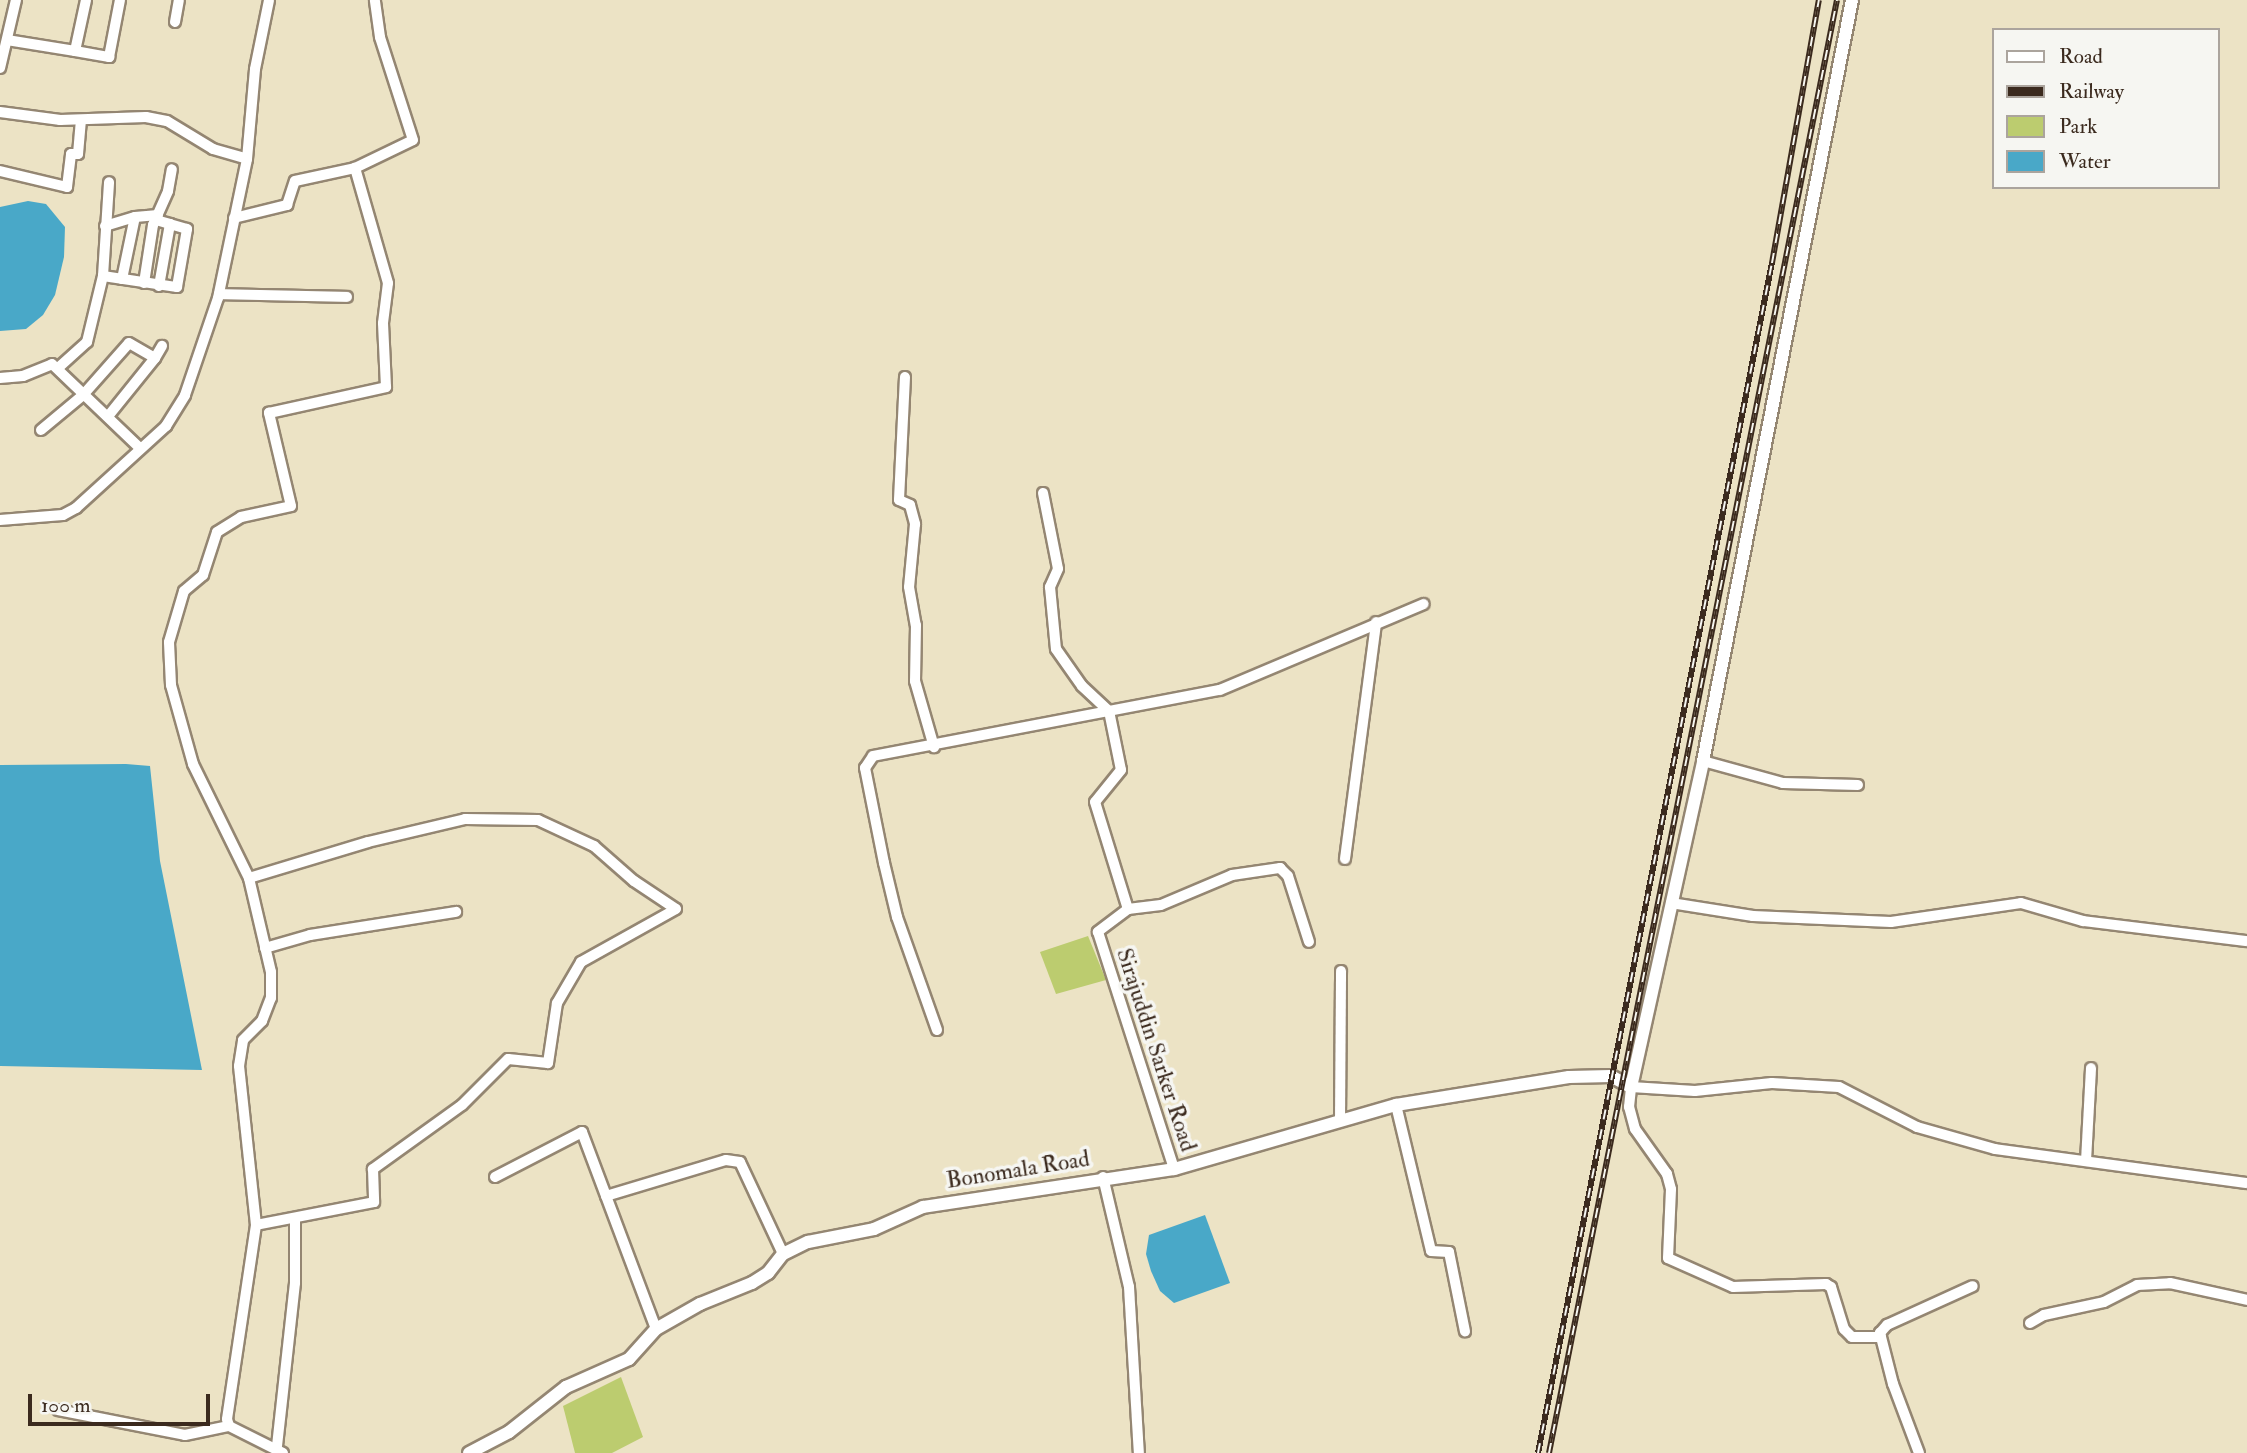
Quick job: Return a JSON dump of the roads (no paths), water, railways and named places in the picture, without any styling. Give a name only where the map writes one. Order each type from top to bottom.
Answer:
[{"type":"street","points":[[0,68],[16,0]]},
{"type":"street","points":[[75,51],[86,0]]},
{"type":"street","points":[[6,40],[109,57],[120,0]]},
{"type":"street","points":[[175,22],[179,0]]},
{"type":"street","points":[[0,520],[70,512],[166,426],[185,395],[219,295],[247,159],[256,69],[269,0]]},
{"type":"street","points":[[234,218],[287,205],[295,181],[355,168],[413,140],[380,37],[375,0]]},
{"type":"street","points":[[1852,0],[1703,761],[1631,1087],[1629,1108],[1635,1129],[1667,1174],[1671,1189],[1668,1258],[1733,1287],[1826,1284],[1832,1287],[1844,1329],[1852,1337],[1881,1337]]},
{"type":"street","points":[[0,112],[81,120],[167,121],[213,149],[247,159]]},
{"type":"street","points":[[0,171],[67,187],[71,154],[78,154],[81,120]]},
{"type":"street","points":[[229,1426],[229,1397],[256,1225],[239,1066],[243,1040],[262,1021],[271,998],[265,948],[249,878],[193,764],[171,685],[169,642],[184,591],[203,575],[216,532],[241,517],[291,506],[269,413],[386,387],[383,323],[388,283],[355,168]]},
{"type":"street","points":[[144,283],[157,217],[172,169]]},
{"type":"street","points":[[58,368],[87,342],[103,276],[109,182]]},
{"type":"street","points":[[122,279],[135,217]]},
{"type":"street","points":[[103,276],[177,287],[188,234],[187,229],[157,217],[135,217],[105,226]]},
{"type":"street","points":[[159,286],[170,224]]},
{"type":"street","points":[[219,295],[347,297]]},
{"type":"street","points":[[41,430],[83,395],[129,343],[155,358]]},
{"type":"street","points":[[109,415],[155,358],[162,345]]},
{"type":"street","points":[[0,378],[23,376],[49,364],[58,368],[140,448]]},
{"type":"street","points":[[905,377],[899,500],[909,505],[915,524],[909,587],[916,625],[915,681],[933,747]]},
{"type":"street","points":[[1043,492],[1058,569],[1049,587],[1056,649],[1082,686],[1109,711],[1121,769],[1095,802],[1128,909],[1161,905],[1232,875],[1280,868],[1288,876],[1309,942]]},
{"type":"street","points":[[937,1030],[897,917],[865,768],[873,756],[933,747],[1220,690],[1424,604]]},
{"type":"street","points":[[1345,859],[1376,622]]},
{"type":"street","points":[[1703,761],[1783,783],[1858,785]]},
{"type":"street","points":[[249,878],[368,842],[465,819],[538,820],[594,846],[634,881],[676,909],[581,962],[557,1003],[548,1063],[508,1059],[462,1105],[373,1169],[374,1202],[256,1225]]},
{"type":"street","points":[[1671,904],[1753,916],[1891,922],[2021,904],[2083,922],[2247,941]]},
{"type":"street","name":"Sirajuddin Sarker Road","points":[[1128,909],[1098,932],[1174,1169]]},
{"type":"street","points":[[265,948],[310,935],[456,912]]},
{"type":"street","points":[[1340,1120],[1341,971]]},
{"type":"street","points":[[2086,1161],[2091,1068]]},
{"type":"street","name":"Bonomala Road","points":[[470,1453],[509,1432],[566,1387],[629,1359],[656,1329],[700,1304],[752,1283],[768,1273],[783,1254],[808,1242],[874,1230],[923,1207],[1103,1177],[1174,1169],[1396,1105],[1592,1075],[1611,1076],[1631,1087]]},
{"type":"street","points":[[1631,1087],[1695,1091],[1772,1083],[1839,1087],[1917,1127],[1995,1149],[2247,1183]]},
{"type":"street","points":[[1396,1105],[1431,1251],[1449,1252],[1465,1331]]},
{"type":"street","points":[[495,1177],[582,1132],[656,1329]]},
{"type":"street","points":[[606,1196],[726,1160],[740,1162],[783,1254]]},
{"type":"street","points":[[1103,1177],[1129,1287],[1139,1453]]},
{"type":"street","points":[[58,1410],[185,1435],[229,1426],[280,1450],[295,1283],[295,1218]]},
{"type":"street","points":[[2030,1323],[2044,1315],[2104,1302],[2137,1285],[2170,1283],[2247,1300]]},
{"type":"street","points":[[1919,1453],[1896,1393],[1881,1337],[1887,1325],[1973,1286]]},
{"type":"water","points":[[28,201],[46,204],[65,227],[64,257],[55,295],[43,315],[26,329],[0,331],[0,207]]},
{"type":"water","points":[[0,765],[150,766],[160,861],[202,1070],[0,1066]]},
{"type":"water","points":[[1205,1215],[1230,1283],[1174,1303],[1160,1291],[1151,1271],[1146,1254],[1149,1235]]},
{"type":"railway","points":[[1538,1453],[1772,263],[1819,0]]},
{"type":"railway","points":[[1549,1453],[1837,0]]}]
